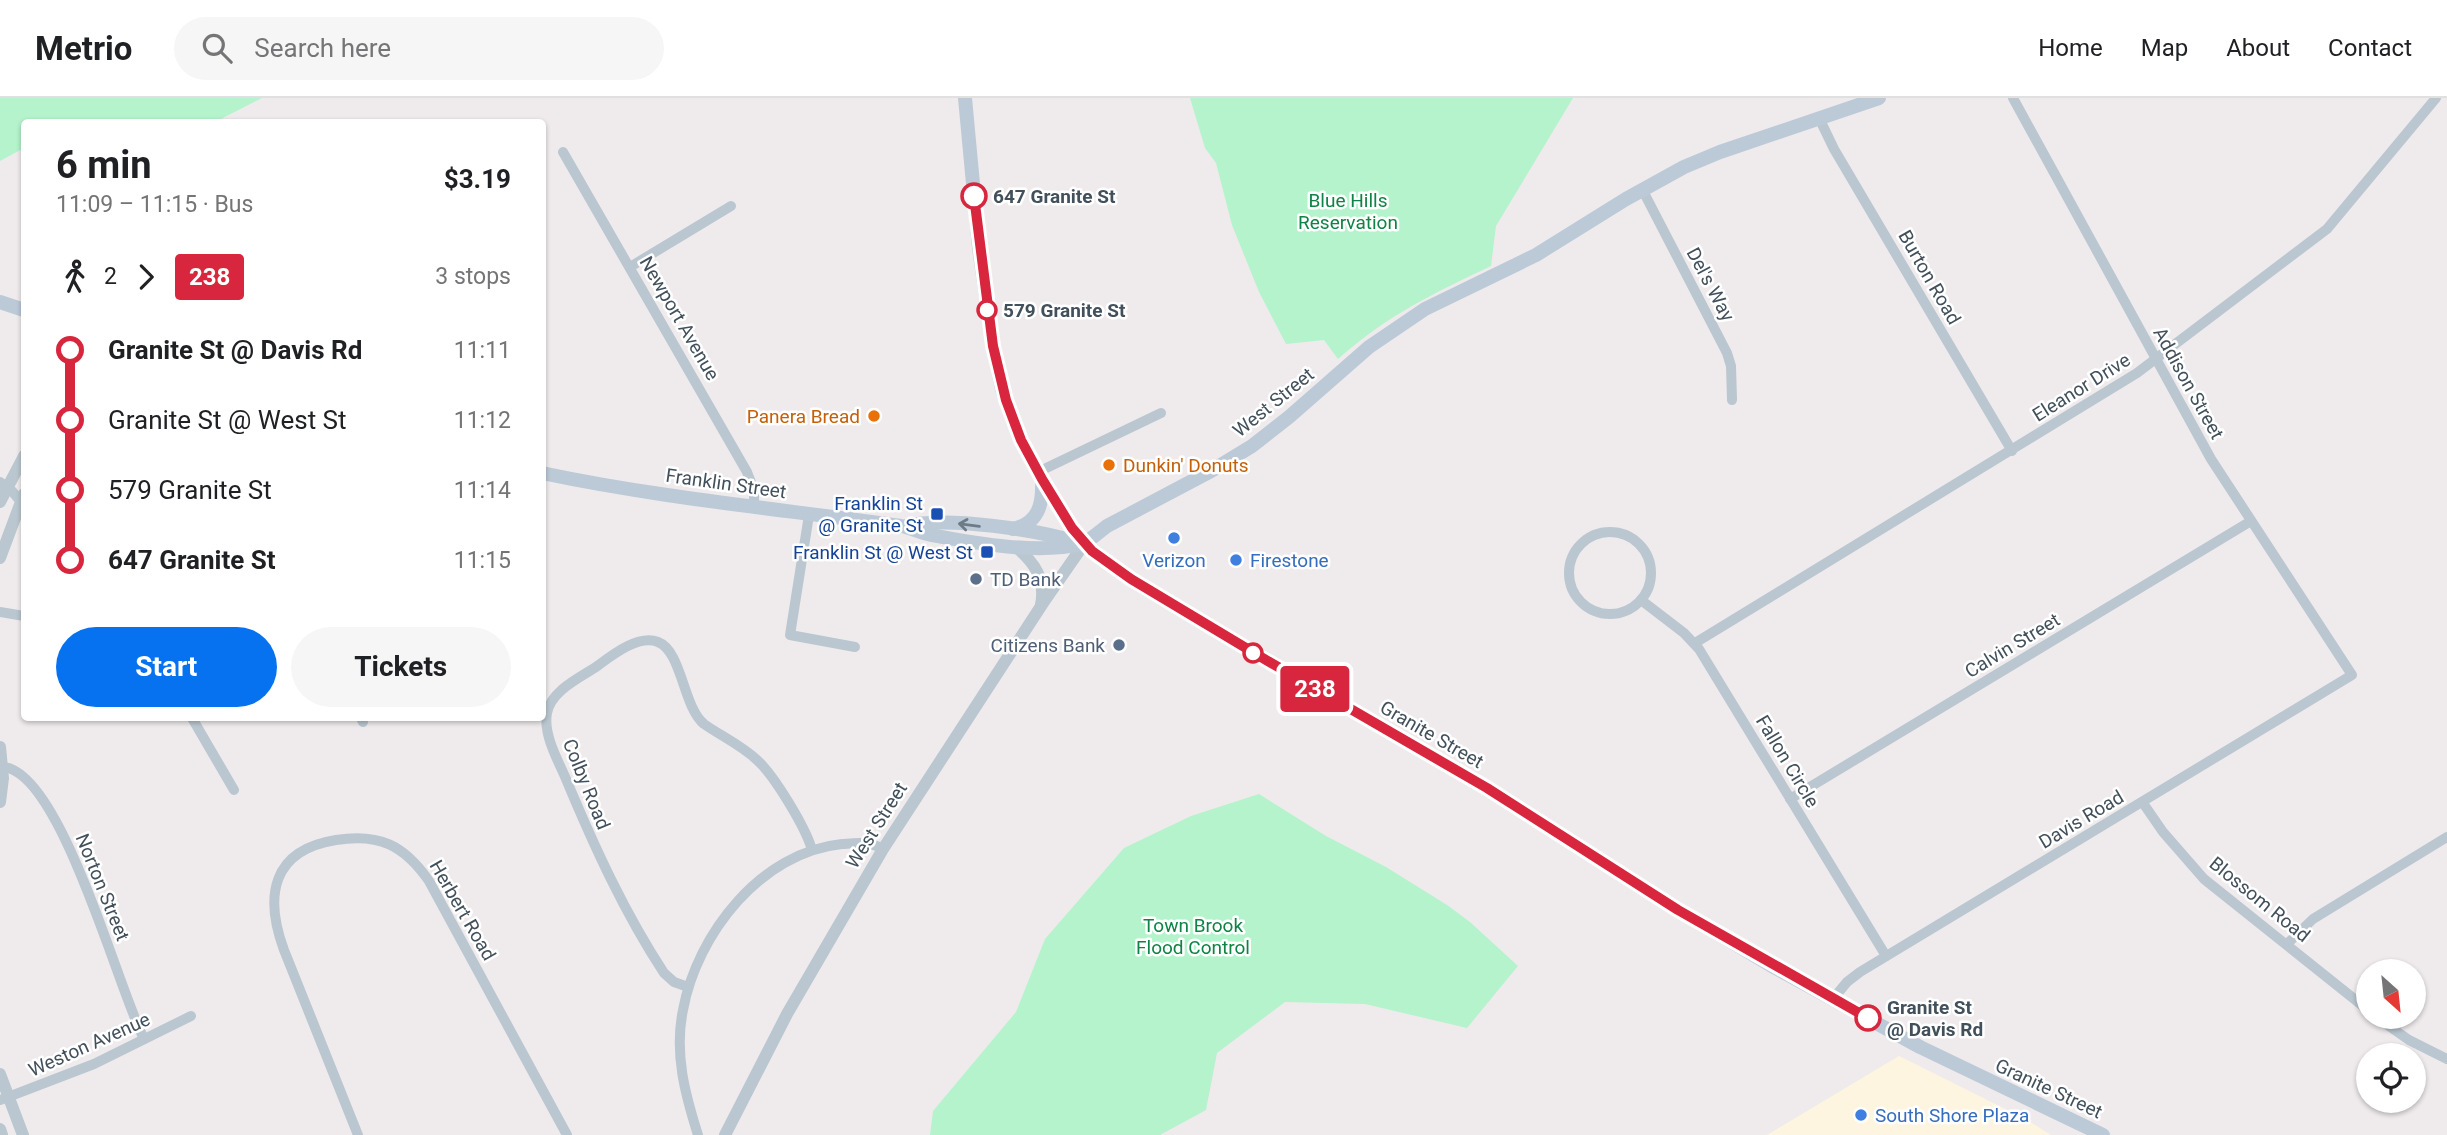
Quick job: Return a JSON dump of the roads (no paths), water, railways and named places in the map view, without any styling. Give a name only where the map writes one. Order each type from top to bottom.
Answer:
[{"type":"main road","name":"Granite Street","points":[[965,98],[981,257],[996,362],[1013,421],[1040,475],[1084,544],[1141,586],[1487,788],[1678,910],[1833,999],[1958,1066],[2103,1135]]},
{"type":"main road","name":"West Street","points":[[1084,544],[1107,526],[1252,446],[1360,354],[1415,314],[1543,251],[1642,189],[1713,155],[1879,98]]},
{"type":"main road","points":[[0,302],[21,309]]},
{"type":"main road","name":"Franklin Street","points":[[546,474],[754,507],[904,527],[944,537],[1016,547],[1050,549],[1084,544]]},
{"type":"main road","points":[[1009,530],[1029,523],[1038,513],[1042,496],[1040,475]]},
{"type":"main road","name":"Franklin Street","points":[[904,527],[936,521],[1050,535],[1084,544]]},
{"type":"street","name":"Addison Street","points":[[2013,98],[2211,460],[2352,675]]},
{"type":"street","name":"Eleanor Drive","points":[[1695,643],[2127,380],[2156,359],[2328,229],[2436,98]]},
{"type":"street","name":"Burton Road","points":[[1820,120],[1834,149],[2011,451]]},
{"type":"street","name":"Newport Avenue","points":[[563,152],[747,472],[754,490],[754,507]]},
{"type":"street","name":"Del's Way","points":[[1642,189],[1727,353],[1731,366],[1732,400]]},
{"type":"street","points":[[629,267],[731,206]]},
{"type":"street","points":[[1040,475],[1161,414]]},
{"type":"street","points":[[21,460],[4,484],[0,501],[21,498]]},
{"type":"street","points":[[4,484],[21,497]]},
{"type":"street","points":[[0,558],[21,503]]},
{"type":"street","points":[[809,515],[790,635],[855,647]]},
{"type":"street","name":"Calvin Street","points":[[1790,799],[2251,521]]},
{"type":"street","points":[[1612,532],[1629,536],[1639,543],[1646,552],[1651,568],[1650,585],[1641,600],[1628,611],[1611,614],[1594,611],[1580,601],[1572,587],[1569,570],[1574,554],[1581,545],[1595,535],[1612,532]]},
{"type":"street","name":"West Street","points":[[725,1135],[793,1004],[883,849],[1084,544]]},
{"type":"street","points":[[1016,547],[1030,558],[1038,572],[1042,592],[1040,608]]},
{"type":"street","name":"Fallon Circle","points":[[1641,600],[1695,643],[1886,956]]},
{"type":"street","points":[[0,612],[21,616]]},
{"type":"street","name":"Colby Road","points":[[688,987],[674,982],[664,973],[595,848],[549,736],[547,715],[556,697],[586,673],[631,646],[652,641],[663,645],[670,653],[696,715],[762,765],[803,829],[811,850]]},
{"type":"street","name":"Davis Road","points":[[1833,999],[1853,976],[2352,675]]},
{"type":"street","points":[[194,721],[234,790]]},
{"type":"street","points":[[0,747],[3,767],[0,802]]},
{"type":"street","name":"Norton Street","points":[[3,767],[20,772],[30,782],[61,830],[144,1039]]},
{"type":"street","name":"Blossom Road","points":[[2143,803],[2163,832],[2204,879],[2356,1000]]},
{"type":"street","points":[[2287,944],[2313,919],[2447,837]]},
{"type":"street","name":"Herbert Road","points":[[358,1135],[281,942],[274,906],[281,871],[298,852],[325,842],[366,838],[384,841],[399,849],[429,881],[567,1135]]},
{"type":"street","points":[[698,1135],[682,1076],[679,1052],[681,1018],[688,987],[698,961],[712,937],[756,883],[782,863],[811,850],[860,843],[873,844],[883,849]]},
{"type":"street","name":"Weston Avenue","points":[[4,1099],[82,1069],[191,1016]]},
{"type":"street","points":[[2393,1029],[2447,1059]]},
{"type":"street","points":[[0,1074],[4,1099],[23,1135]]},
{"type":"street","points":[[0,1129],[2,1135]]},
{"type":"place","name":"647 Granite St","points":[[974,196]]},
{"type":"place","name":"579 Granite St","points":[[987,310]]},
{"type":"place","name":"Panera Bread","points":[[874,416]]},
{"type":"place","name":"Dunkin' Donuts","points":[[1109,465]]},
{"type":"place","name":"Franklin St @ Granite St","points":[[937,514]]},
{"type":"place","name":"Verizon","points":[[1174,538]]},
{"type":"place","name":"Franklin St @ West St","points":[[987,552]]},
{"type":"place","name":"Firestone","points":[[1236,560]]},
{"type":"place","name":"TD Bank","points":[[976,579]]},
{"type":"place","name":"Citizens Bank","points":[[1119,645]]},
{"type":"place","name":"Granite St @ Davis Rd","points":[[1868,1018]]},
{"type":"place","name":"South Shore Plaza","points":[[1861,1115]]},
{"type":"park label","name":"Blue Hills Reservation","points":[[1348,211]]},
{"type":"park label","name":"Town Brook Flood Control","points":[[1193,936]]}]
